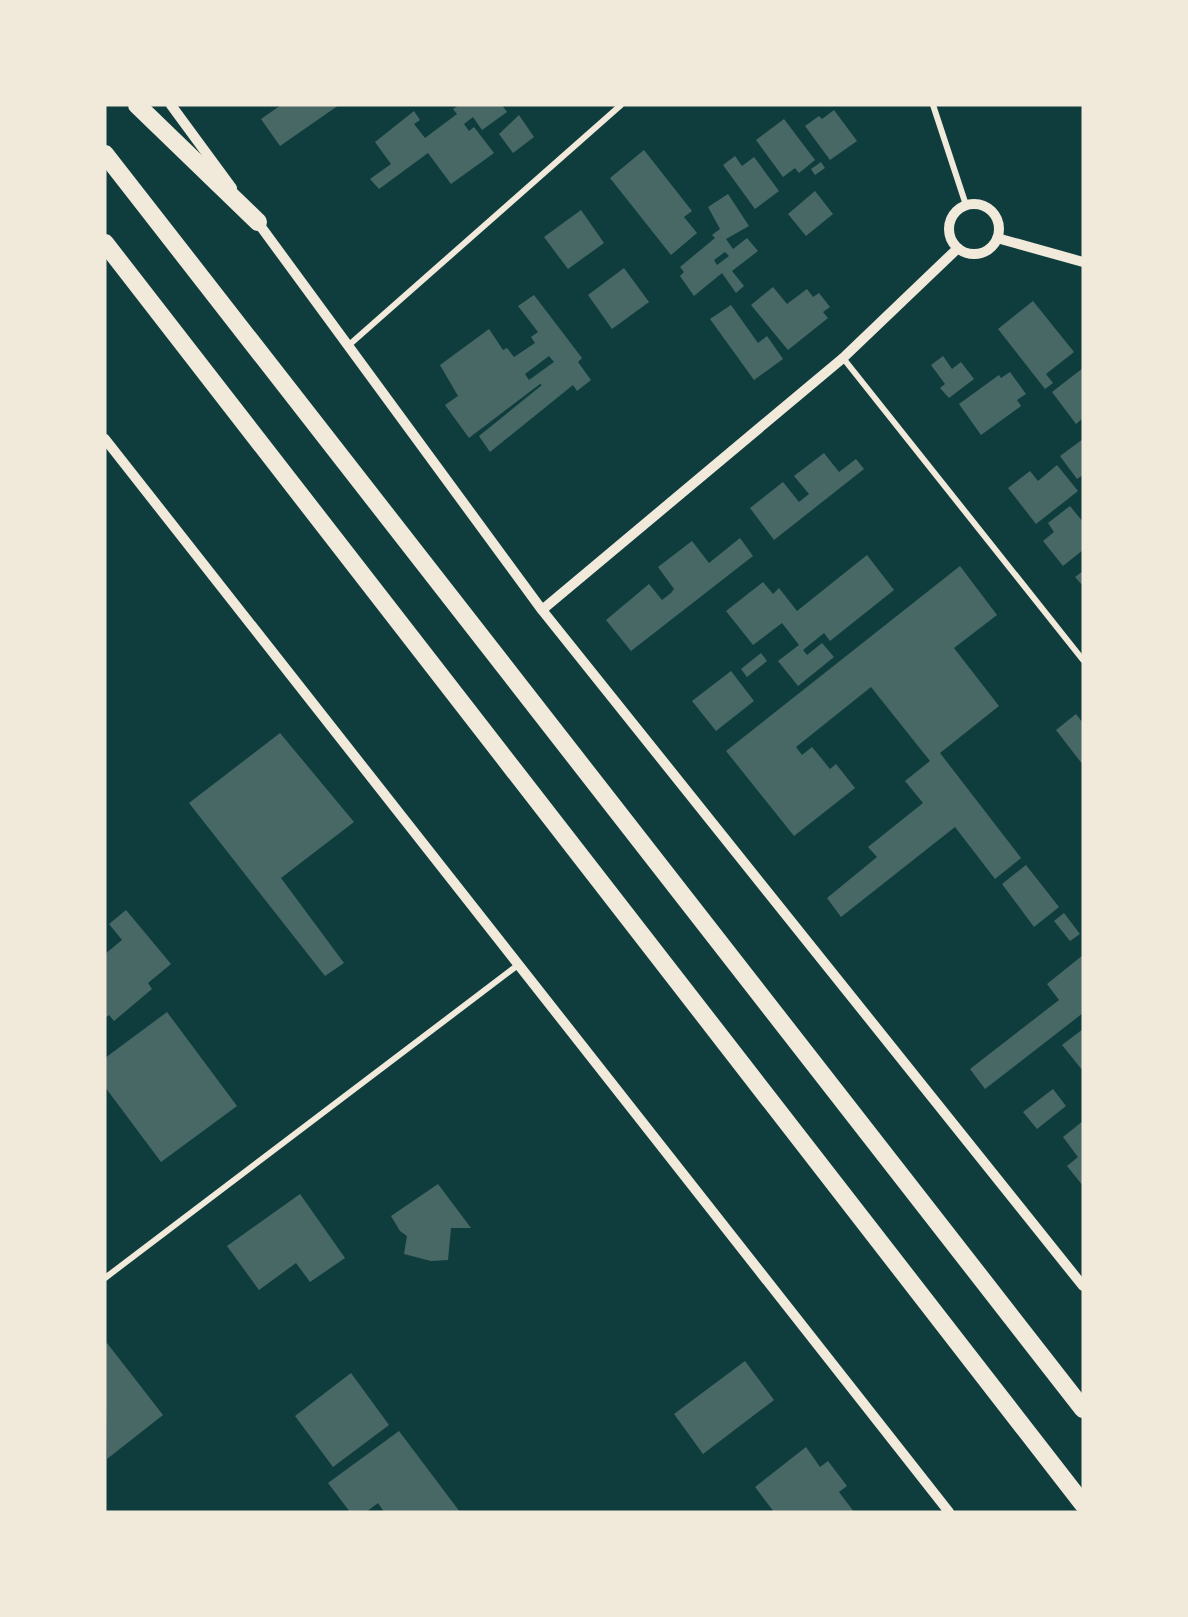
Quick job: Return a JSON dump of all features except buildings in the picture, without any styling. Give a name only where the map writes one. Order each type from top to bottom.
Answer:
[{"type":"highway","points":[[137,105],[258,222]]},
{"type":"highway","points":[[105,154],[1083,1409]]},
{"type":"highway","points":[[105,243],[1083,1504]]},
{"type":"street","points":[[171,105],[542,610],[1083,1286]]},
{"type":"street","points":[[349,345],[613,108],[621,105]]},
{"type":"street","points":[[933,105],[966,205]]},
{"type":"street","points":[[966,205],[983,205],[991,210],[998,223],[998,238],[988,250],[973,254],[958,248],[952,241],[950,224],[958,209],[966,205]]},
{"type":"street","points":[[998,238],[1083,262]]},
{"type":"street","points":[[542,610],[843,358],[958,248]]},
{"type":"street","points":[[843,358],[1083,660]]},
{"type":"street","points":[[105,439],[949,1512]]},
{"type":"street","points":[[105,1278],[519,965]]}]
